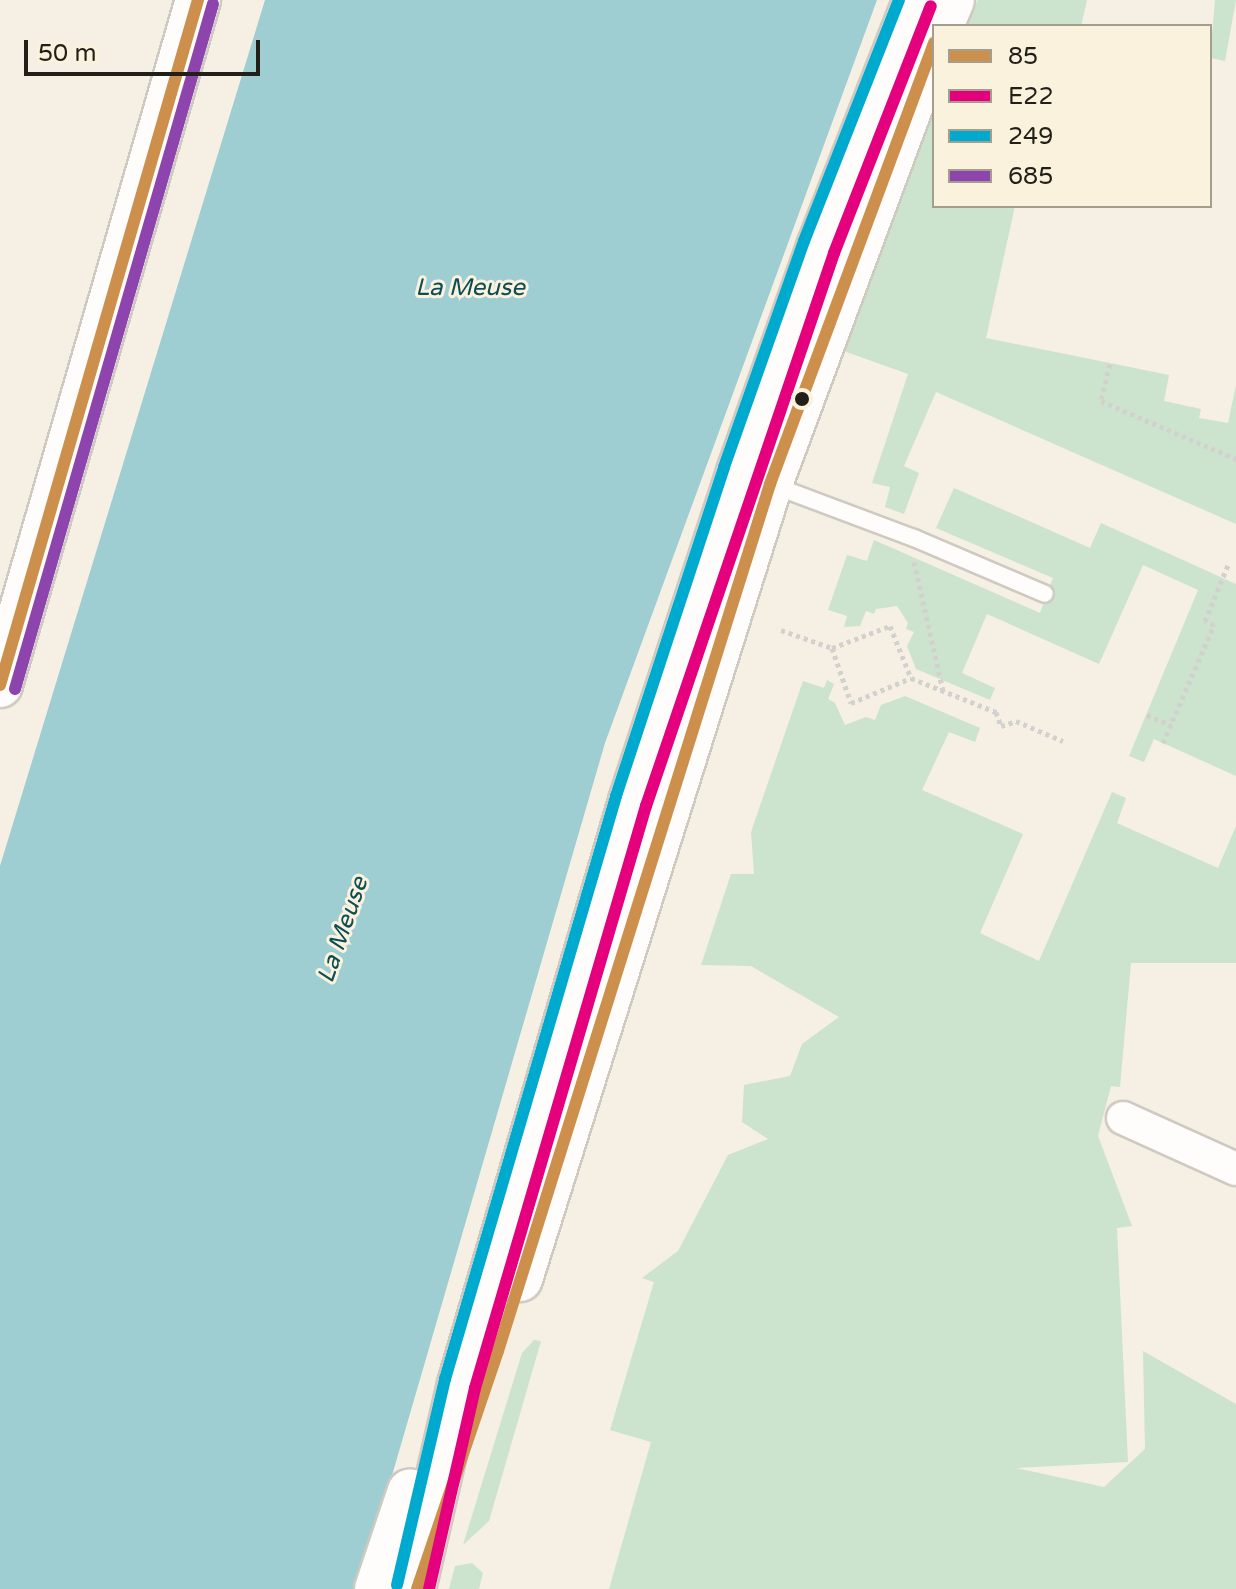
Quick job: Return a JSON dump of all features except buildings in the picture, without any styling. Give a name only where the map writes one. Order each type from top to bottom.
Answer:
[{"type":"main road","points":[[0,685],[198,0]]},
{"type":"main road","points":[[415,1589],[578,1036],[754,478],[819,247],[916,0]]},
{"type":"main road","points":[[942,24],[952,0]]},
{"type":"main road","points":[[754,478],[932,48]]},
{"type":"main road","points":[[415,1589],[460,1384],[578,1036]]},
{"type":"main road","points":[[377,1589],[428,1438],[460,1384]]},
{"type":"street","points":[[1123,1118],[1236,1169]]},
{"type":"lane","points":[[754,478],[914,538],[1045,594]]},
{"type":"path","points":[[1110,364],[1101,401],[1236,459]]},
{"type":"path","points":[[914,538],[912,555],[943,691]]},
{"type":"path","points":[[1163,743],[1214,625],[1205,621],[1228,565]]},
{"type":"path","points":[[781,630],[832,648],[890,626],[911,678]]},
{"type":"path","points":[[832,648],[851,703],[911,678],[996,712],[1001,726],[1016,721],[1063,741]]},
{"type":"path","points":[[1147,715],[1171,725]]},
{"type":"green space","points":[[978,0],[1087,0],[1081,24],[967,24]]},
{"type":"green space","points":[[1215,0],[1236,0],[1225,61],[1212,58]]},
{"type":"green space","points":[[932,104],[932,208],[1015,208],[986,338],[1169,375],[1164,401],[1201,409],[1199,418],[1228,423],[1236,385],[1236,524],[936,392],[904,466],[919,473],[904,514],[885,507],[890,487],[872,483],[908,374],[838,349]]},
{"type":"green space","points":[[954,488],[1090,548],[1101,523],[1236,584],[1236,776],[1154,739],[1144,762],[1129,756],[1198,590],[1143,565],[1099,664],[987,614],[962,673],[995,688],[990,700],[916,669],[907,646],[914,632],[906,629],[908,623],[897,606],[876,609],[874,614],[866,611],[860,626],[844,627],[847,616],[828,610],[847,555],[867,561],[874,540],[1040,613],[1053,578],[936,528]]},
{"type":"green space","points":[[827,680],[834,684],[828,699],[835,703],[845,725],[866,717],[875,720],[881,705],[905,696],[980,728],[975,742],[949,732],[922,790],[1023,834],[980,933],[1039,961],[1112,792],[1126,798],[1117,823],[1218,868],[1236,826],[1236,963],[1131,963],[1120,1087],[1111,1086],[1098,1136],[1132,1226],[1117,1228],[1128,1462],[1016,1468],[1104,1487],[1145,1449],[1143,1351],[1236,1404],[1236,1589],[609,1589],[651,1442],[610,1430],[654,1282],[642,1278],[678,1251],[728,1155],[768,1139],[742,1122],[744,1085],[790,1076],[802,1044],[839,1017],[751,966],[701,965],[731,874],[754,874],[751,832],[803,681],[824,688]]},
{"type":"green space","points":[[534,1340],[541,1341],[489,1521],[463,1545],[522,1353]]},
{"type":"green space","points":[[472,1563],[483,1573],[479,1589],[449,1589],[455,1566]]},
{"type":"water","name":"La Meuse","points":[[265,0],[877,0],[605,743],[359,1589],[0,1589],[0,866]]},
{"type":"transit line","name":"85","points":[[0,685],[198,0]]},
{"type":"transit line","name":"249","points":[[397,1585],[445,1379],[616,796],[724,467],[804,241],[899,0]]},
{"type":"transit line","name":"685","points":[[15,689],[213,4]]},
{"type":"transit line","name":"E22","points":[[429,1589],[475,1388],[646,806],[834,253],[931,6]]},
{"type":"transit line","name":"85","points":[[417,1589],[498,1351],[770,484],[932,48]]}]
